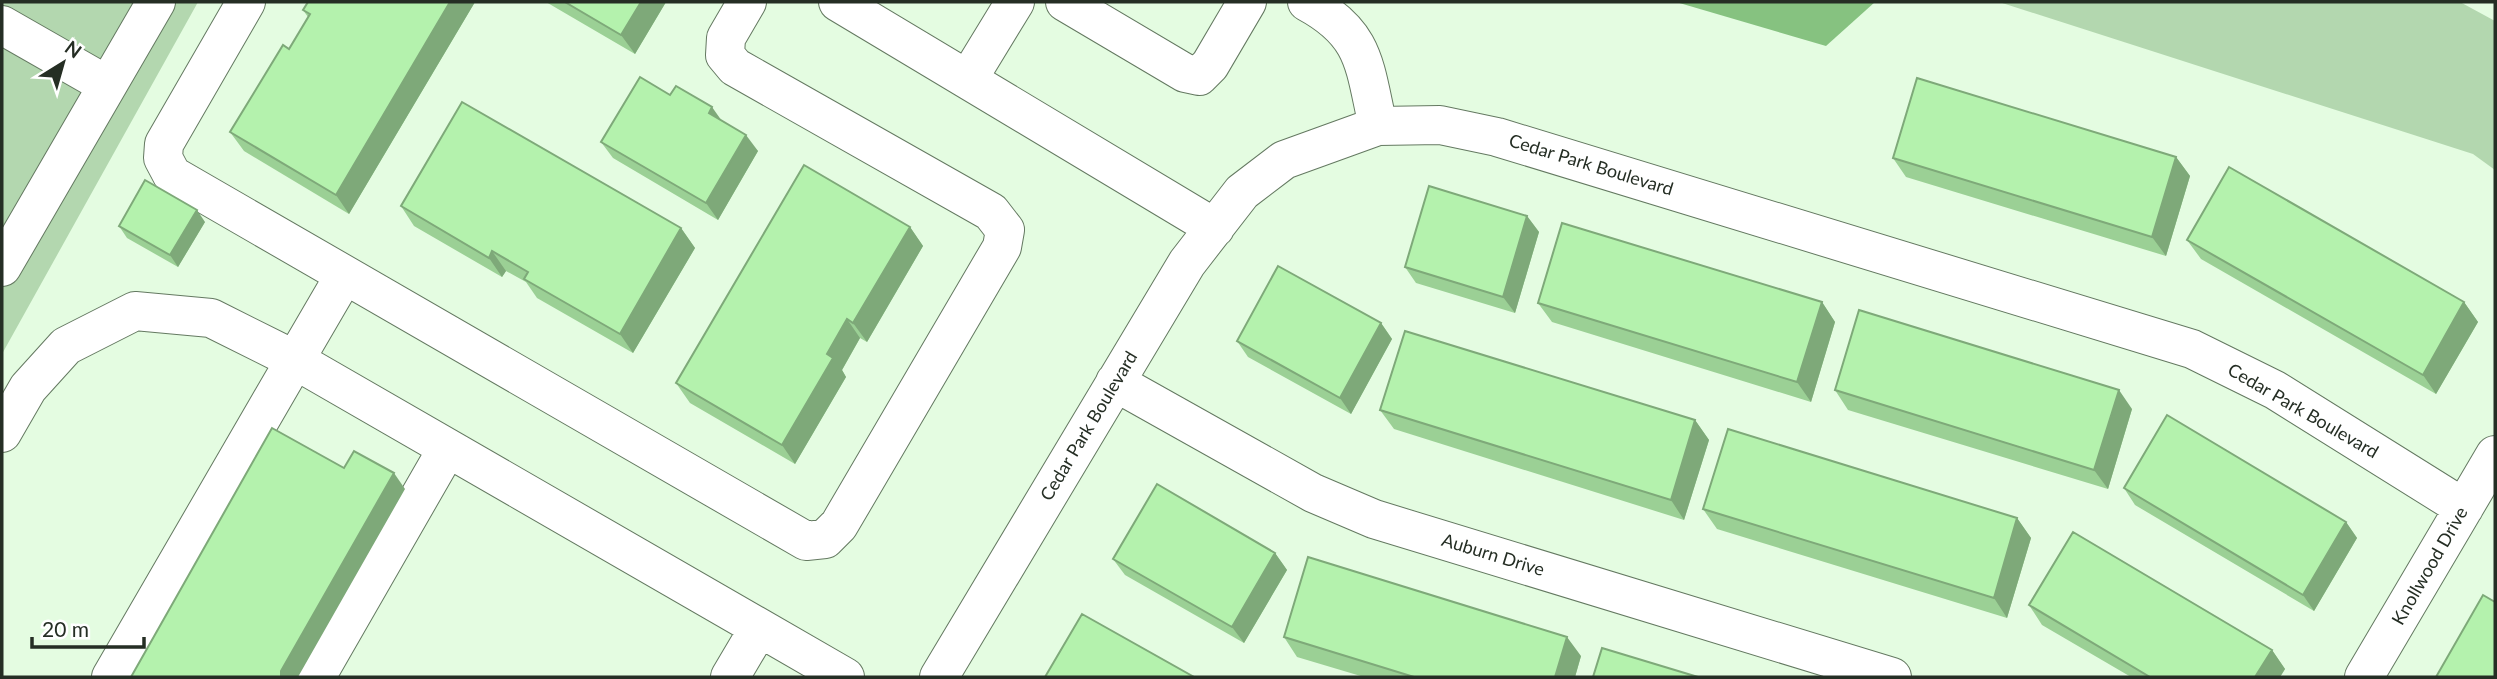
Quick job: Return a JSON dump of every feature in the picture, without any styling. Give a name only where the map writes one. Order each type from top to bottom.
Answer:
[{"type":"street","points":[[2,267],[156,2]]},
{"type":"street","points":[[246,2],[164,144],[163,158],[172,175],[806,541],[825,539],[839,525],[1002,247],[1005,230],[991,212],[735,66],[725,55],[726,38],[747,2]]},
{"type":"street","points":[[838,2],[1215,228]]},
{"type":"street","points":[[968,79],[1015,2]]},
{"type":"street","points":[[1065,2],[1185,73],[1199,76],[1210,65],[1237,5]]},
{"type":"street","points":[[1307,2],[1334,16],[1351,34],[1359,50],[1378,126]]},
{"type":"street","points":[[2,25],[107,85]]},
{"type":"street","name":"Cedar Park Boulevard","points":[[939,677],[1187,263],[1242,192],[1284,160],[1378,126],[1440,125],[1497,137],[2192,349],[2275,390],[2464,508]]},
{"type":"street","points":[[111,677],[344,276]]},
{"type":"street","points":[[2,433],[28,388],[66,346],[135,311],[211,318],[295,360],[845,677]]},
{"type":"street","name":"Auburn Drive","points":[[1115,382],[1313,493],[1374,519],[1892,677]]},
{"type":"street","points":[[316,677],[447,449]]},
{"type":"street","name":"Knollwood Drive","points":[[2364,677],[2495,455]]},
{"type":"street","points":[[730,677],[759,628]]},
{"type":"shaded area","points":[[2,2],[198,2],[2,354]]},
{"type":"shaded area","points":[[1676,2],[1875,2],[1826,46]]},
{"type":"shaded area","points":[[1999,2],[2460,2],[2495,21],[2495,170],[2473,154]]},
{"type":"building","points":[[308,2],[450,2],[336,195],[230,132],[283,45],[289,49],[310,14],[303,10]]},
{"type":"building","points":[[565,2],[641,2],[621,35]]},
{"type":"building","points":[[640,77],[670,95],[676,86],[712,107],[709,113],[746,135],[706,203],[601,142]]},
{"type":"building","points":[[1917,78],[2176,157],[2152,237],[1893,158]]},
{"type":"building","points":[[462,102],[681,228],[620,334],[524,279],[528,272],[492,251],[489,258],[401,206]]},
{"type":"building","points":[[804,165],[910,227],[853,323],[847,319],[827,354],[833,358],[782,445],[676,383]]},
{"type":"building","points":[[2229,167],[2464,302],[2423,375],[2187,240]]},
{"type":"building","points":[[145,180],[197,210],[170,255],[119,226]]},
{"type":"building","points":[[1429,186],[1527,216],[1503,297],[1405,267]]},
{"type":"building","points":[[1562,223],[1822,302],[1797,382],[1538,303]]},
{"type":"building","points":[[1278,266],[1381,323],[1340,398],[1237,341]]},
{"type":"building","points":[[1859,310],[2119,390],[2094,470],[1835,390]]},
{"type":"building","points":[[1405,331],[1695,420],[1671,500],[1380,410]]},
{"type":"building","points":[[2167,415],[2346,522],[2303,595],[2124,488]]},
{"type":"building","points":[[272,428],[344,468],[354,451],[394,473],[281,671],[281,677],[131,677]]},
{"type":"building","points":[[1728,429],[2017,518],[1994,598],[1703,509]]},
{"type":"building","points":[[1157,484],[1275,553],[1232,627],[1113,559]]},
{"type":"building","points":[[2073,532],[2272,650],[2255,677],[2150,677],[2029,605]]},
{"type":"building","points":[[1308,557],[1567,637],[1555,677],[1414,677],[1284,637]]},
{"type":"building","points":[[2483,595],[2495,602],[2495,677],[2436,677]]},
{"type":"building","points":[[1082,614],[1194,677],[1045,677]]},
{"type":"building","points":[[1602,648],[1698,677],[1593,677]]}]
